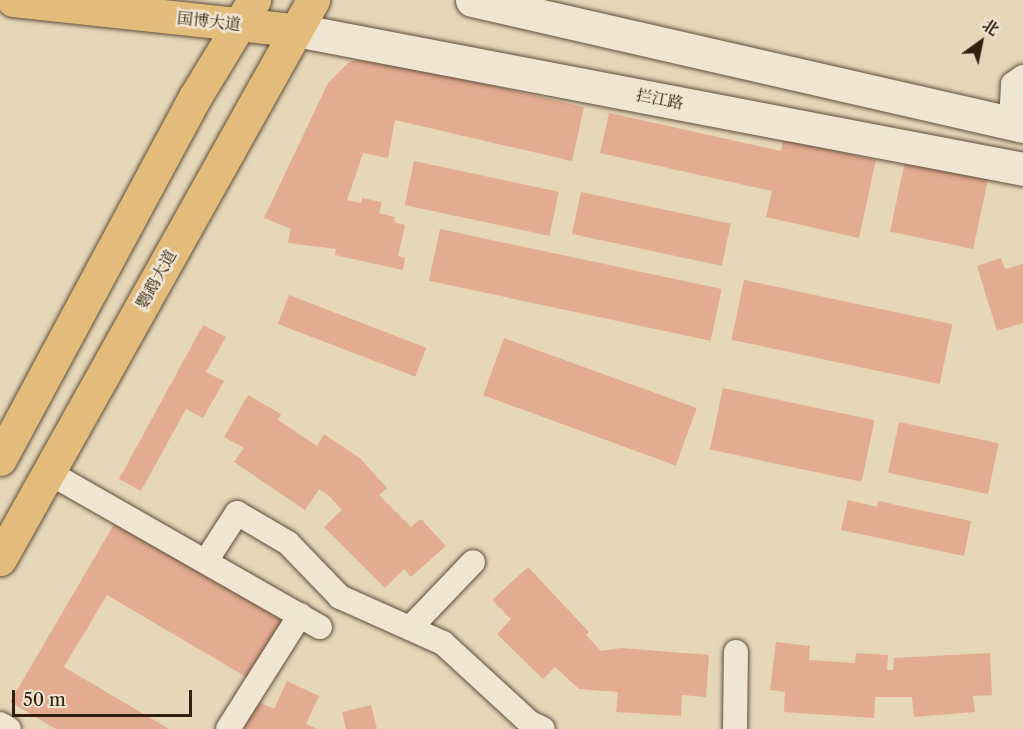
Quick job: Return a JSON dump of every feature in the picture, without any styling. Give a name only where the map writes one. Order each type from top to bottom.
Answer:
[{"type":"main road","name":"国博大道","points":[[13,0],[246,12],[296,30]]},
{"type":"main road","name":"鹦鹉大道","points":[[0,559],[313,0]]},
{"type":"main road","points":[[472,0],[1019,131]]},
{"type":"main road","points":[[0,459],[246,12]]},
{"type":"main road","name":"拦江路","points":[[296,30],[1023,169]]},
{"type":"street","points":[[1019,131],[1013,84],[1023,77]]},
{"type":"street","points":[[48,472],[310,621],[228,729]]},
{"type":"street","points":[[206,561],[237,513],[288,543],[340,597],[443,643],[530,723],[543,729]]},
{"type":"street","points":[[410,628],[473,562]]},
{"type":"street","points":[[735,729],[736,652]]},
{"type":"street","points":[[0,724],[9,729]]},
{"type":"building","points":[[368,57],[584,107],[572,161],[395,120],[388,158],[363,153],[347,200],[361,203],[362,198],[382,202],[379,213],[395,217],[394,222],[405,225],[398,256],[405,258],[403,270],[335,255],[336,249],[288,243],[291,229],[264,218],[328,83],[349,62]]},
{"type":"building","points":[[609,113],[781,151],[783,140],[876,160],[859,238],[766,217],[772,191],[600,153]]},
{"type":"building","points":[[414,161],[559,192],[549,236],[405,205]]},
{"type":"building","points":[[905,161],[988,179],[973,249],[890,231]]},
{"type":"building","points":[[581,192],[731,224],[722,266],[572,234]]},
{"type":"building","points":[[440,229],[722,289],[711,341],[429,281]]},
{"type":"building","points":[[1001,258],[1005,269],[1023,264],[1023,323],[997,331],[977,266]]},
{"type":"building","points":[[744,280],[952,324],[940,384],[731,340]]},
{"type":"building","points":[[289,295],[426,348],[415,377],[278,324]]},
{"type":"building","points":[[203,325],[226,337],[206,372],[224,381],[203,418],[186,409],[141,491],[119,479]]},
{"type":"building","points":[[504,338],[697,408],[676,465],[483,395]]},
{"type":"building","points":[[723,388],[875,420],[862,482],[710,450]]},
{"type":"building","points":[[248,395],[281,414],[278,420],[317,446],[324,434],[360,458],[387,488],[379,495],[411,527],[421,519],[446,546],[411,577],[404,569],[385,588],[324,527],[342,510],[328,495],[319,489],[305,510],[234,462],[244,448],[224,437]]},
{"type":"building","points":[[899,422],[999,443],[988,494],[888,473]]},
{"type":"building","points":[[848,500],[877,507],[878,501],[971,521],[964,556],[841,530]]},
{"type":"building","points":[[116,521],[283,619],[248,678],[107,595],[64,667],[169,729],[56,729],[10,702]]},
{"type":"building","points":[[528,567],[589,632],[586,635],[601,651],[621,648],[709,655],[706,697],[682,695],[681,716],[616,712],[618,692],[579,689],[555,667],[543,679],[497,634],[511,619],[492,600]]},
{"type":"building","points":[[776,642],[810,646],[809,660],[855,663],[856,653],[888,655],[887,670],[893,670],[894,658],[990,653],[992,695],[973,696],[975,712],[914,717],[912,697],[875,697],[874,718],[784,712],[785,692],[770,690]]},
{"type":"building","points":[[287,681],[319,696],[306,724],[318,729],[244,729],[257,701],[274,709]]},
{"type":"building","points":[[371,705],[377,729],[346,729],[342,712]]}]
